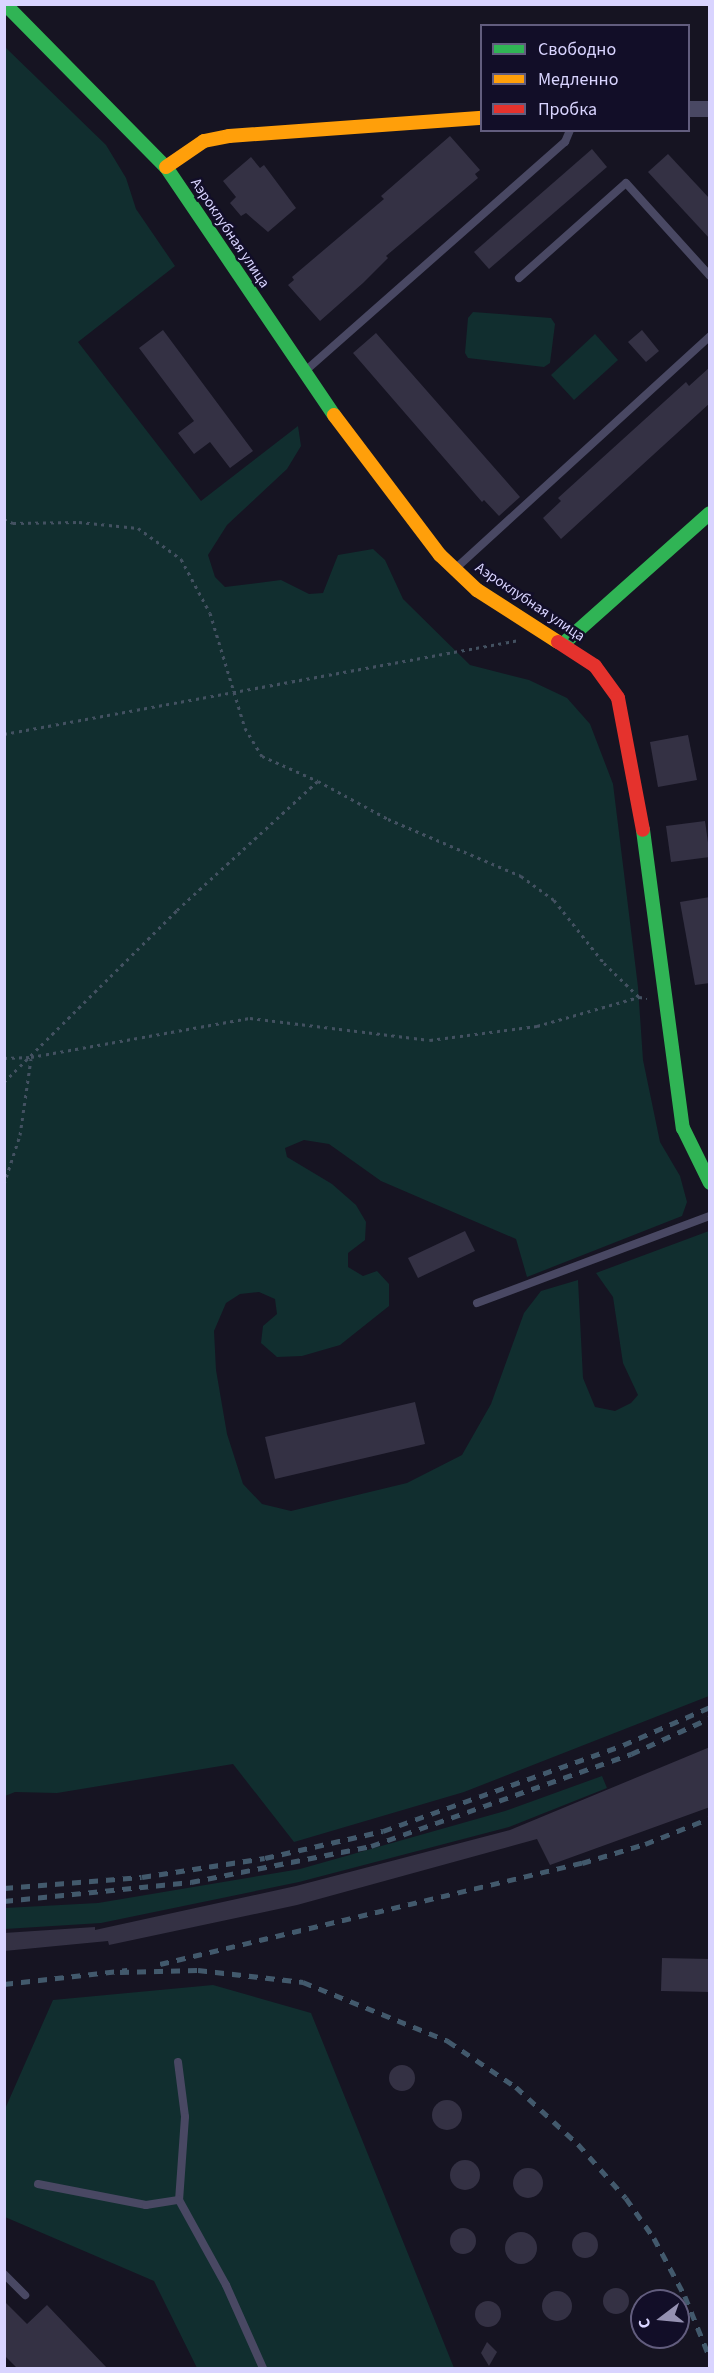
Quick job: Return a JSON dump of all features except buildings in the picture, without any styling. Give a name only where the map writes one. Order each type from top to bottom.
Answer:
[{"type":"street","name":"Аэроклубная улица","points":[[5,4],[87,83],[166,167],[303,372],[406,515],[477,590],[564,643],[595,666],[618,698],[628,736],[654,899],[683,1128],[697,1165],[710,1183]]},
{"type":"street","points":[[690,110],[710,109]]},
{"type":"street","points":[[166,167],[204,141],[229,136],[480,118]]},
{"type":"street","points":[[564,643],[710,513]]},
{"type":"lane","points":[[303,372],[565,142],[569,132]]},
{"type":"lane","points":[[519,278],[626,183],[710,276]]},
{"type":"lane","points":[[455,569],[710,336]]},
{"type":"lane","points":[[477,1303],[710,1216]]},
{"type":"lane","points":[[178,2062],[185,2117],[179,2200],[226,2285],[263,2368]]},
{"type":"lane","points":[[38,2184],[146,2205],[179,2200]]},
{"type":"lane","points":[[4,2274],[25,2295]]},
{"type":"path","points":[[4,519],[13,523],[78,522],[138,528],[181,559],[210,613],[245,728],[261,756],[318,781],[388,819],[521,876],[554,900],[604,963],[639,997]]},
{"type":"path","points":[[4,734],[233,694],[522,639]]},
{"type":"path","points":[[4,1082],[177,910],[318,781]]},
{"type":"path","points":[[4,1058],[31,1057],[250,1018],[430,1040],[537,1026],[639,997],[667,1000]]},
{"type":"path","points":[[4,1184],[20,1135],[31,1057]]},
{"type":"green space","points":[[4,46],[106,145],[126,178],[136,209],[175,266],[78,342],[201,501],[298,426],[301,446],[287,469],[227,525],[208,555],[215,577],[225,587],[281,580],[309,594],[323,593],[338,555],[373,549],[385,560],[403,599],[470,665],[529,680],[567,698],[590,724],[613,784],[638,987],[643,1060],[660,1142],[680,1176],[687,1202],[682,1216],[527,1277],[516,1239],[381,1181],[329,1144],[304,1140],[285,1148],[287,1157],[332,1184],[356,1205],[366,1222],[365,1240],[348,1253],[348,1267],[363,1276],[377,1271],[389,1284],[389,1306],[340,1345],[302,1356],[277,1357],[261,1343],[263,1326],[277,1314],[275,1299],[259,1292],[240,1294],[226,1303],[214,1331],[216,1370],[227,1434],[243,1484],[262,1504],[291,1511],[407,1483],[462,1455],[491,1404],[524,1313],[541,1291],[578,1280],[583,1378],[595,1407],[615,1411],[631,1403],[638,1395],[623,1363],[613,1297],[596,1273],[709,1231],[709,1696],[464,1792],[294,1842],[233,1764],[57,1793],[15,1792],[5,1796]]},
{"type":"green space","points":[[473,312],[551,318],[555,324],[550,363],[544,367],[468,358],[465,353],[468,318]]},
{"type":"green space","points":[[595,334],[618,360],[574,400],[551,375]]},
{"type":"green space","points":[[602,1776],[607,1788],[509,1827],[299,1882],[101,1923],[5,1929],[5,1908],[98,1903],[300,1869],[505,1811]]},
{"type":"green space","points":[[213,1985],[311,2013],[454,2368],[197,2368],[154,2281],[5,2217],[5,2109],[53,2000]]},
{"type":"railway","points":[[4,1888],[142,1877],[265,1858],[383,1831],[623,1745],[710,1707]]},
{"type":"railway","points":[[4,1901],[191,1882],[371,1846],[631,1754],[710,1718]]},
{"type":"railway","points":[[160,1964],[582,1863],[645,1844],[710,1818]]},
{"type":"railway","points":[[4,1984],[127,1970]]},
{"type":"railway","points":[[120,1972],[198,1970],[303,1982],[448,2041],[516,2087],[578,2144],[626,2198],[654,2238],[685,2296],[710,2358]]},
{"type":"traffic: fast","points":[[5,4],[166,167],[334,415]]},
{"type":"traffic: fast","points":[[564,643],[710,513]]},
{"type":"traffic: fast","points":[[643,830],[683,1128],[710,1183]]},
{"type":"traffic: slow","points":[[166,167],[204,141],[229,136],[480,118]]},
{"type":"traffic: slow","points":[[334,415],[440,555],[477,590],[558,642]]},
{"type":"traffic: jam","points":[[558,642],[595,666],[618,698],[643,830]]}]
